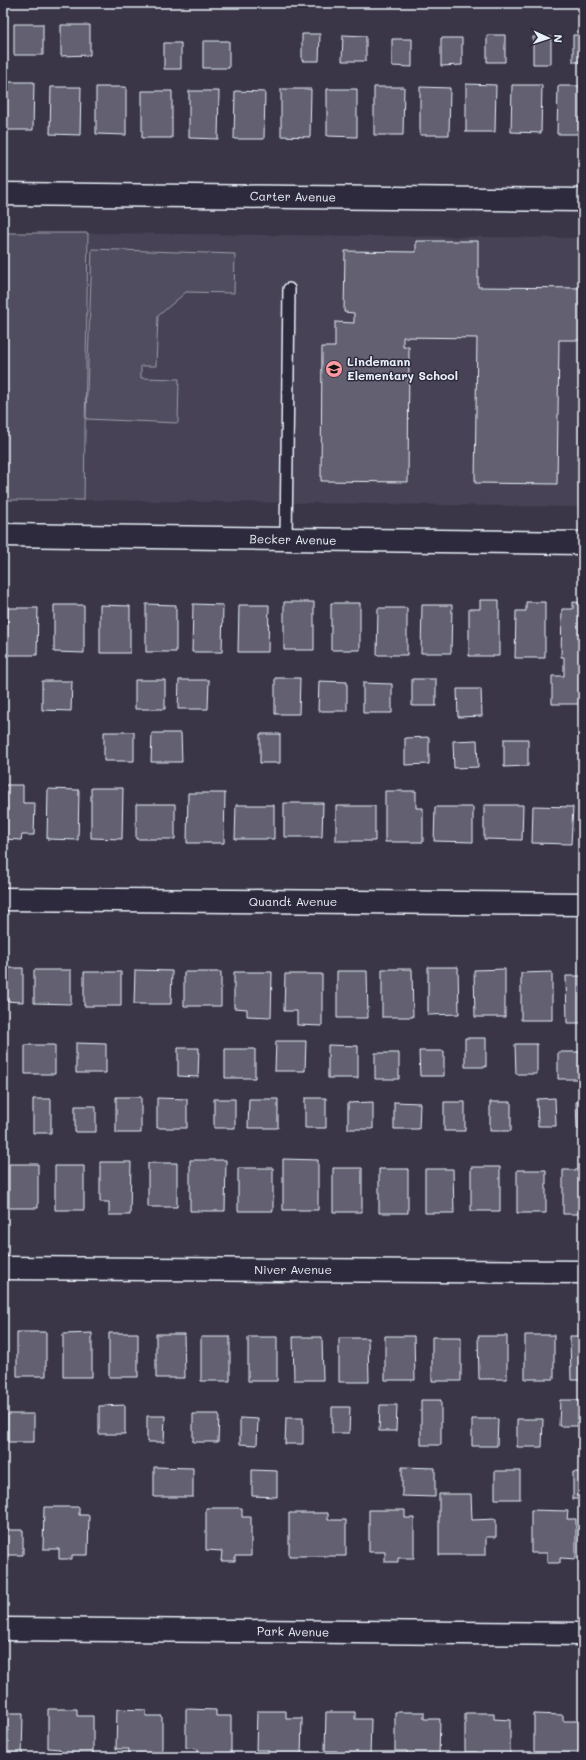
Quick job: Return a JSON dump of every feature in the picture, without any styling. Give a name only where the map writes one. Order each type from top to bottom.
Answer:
[{"type":"street","name":"Carter Avenue","points":[[3,194],[583,200]]},
{"type":"street","name":"Becker Avenue","points":[[3,535],[583,543]]},
{"type":"street","name":"Quandt Avenue","points":[[3,899],[583,904]]},
{"type":"street","name":"Niver Avenue","points":[[3,1268],[583,1272]]},
{"type":"street","name":"Park Avenue","points":[[3,1629],[583,1634]]},
{"type":"lane","points":[[286,540],[289,289]]},
{"type":"shaded area","points":[[3,233],[88,233],[84,500],[3,500]]},
{"type":"shaded area","name":"Lindemann Elementary School","points":[[88,233],[583,238],[583,507],[84,500]]},
{"type":"shaded area","points":[[92,249],[235,254],[234,293],[186,292],[158,316],[156,366],[141,366],[141,378],[179,379],[178,423],[86,419]]},
{"type":"building","points":[[14,24],[43,24],[43,55],[14,55]]},
{"type":"building","points":[[61,25],[90,25],[90,55],[61,56]]},
{"type":"building","points":[[302,34],[320,34],[319,61],[302,61]]},
{"type":"building","points":[[343,35],[366,36],[366,61],[342,61]]},
{"type":"building","points":[[487,35],[505,35],[505,62],[487,62]]},
{"type":"building","points":[[573,35],[583,35],[583,62],[573,62]]},
{"type":"building","points":[[533,37],[551,37],[551,64],[533,64]]},
{"type":"building","points":[[441,38],[462,38],[462,65],[441,66]]},
{"type":"building","points":[[392,39],[412,39],[412,67],[392,66]]},
{"type":"building","points":[[203,41],[229,41],[229,68],[203,68]]},
{"type":"building","points":[[164,43],[181,43],[181,69],[164,69]]},
{"type":"building","points":[[4,82],[34,82],[33,130],[3,130]]},
{"type":"building","points":[[466,84],[496,85],[495,132],[466,132]]},
{"type":"building","points":[[512,85],[542,85],[541,133],[511,132]]},
{"type":"building","points":[[558,86],[583,86],[583,134],[557,134]]},
{"type":"building","points":[[51,87],[81,87],[80,135],[50,134]]},
{"type":"building","points":[[96,87],[126,87],[126,135],[96,134]]},
{"type":"building","points":[[374,87],[404,87],[403,135],[374,135]]},
{"type":"building","points":[[420,87],[450,88],[449,135],[420,135]]},
{"type":"building","points":[[281,89],[311,89],[310,137],[281,136]]},
{"type":"building","points":[[327,89],[357,89],[357,137],[327,136]]},
{"type":"building","points":[[142,91],[172,91],[172,138],[142,138]]},
{"type":"building","points":[[189,91],[219,91],[218,139],[189,138]]},
{"type":"building","points":[[235,91],[265,92],[264,139],[234,139]]},
{"type":"building","name":"Lindemann Elementary School","points":[[416,241],[478,241],[478,287],[583,288],[583,340],[559,340],[557,484],[475,483],[477,338],[403,337],[403,347],[409,347],[408,482],[321,481],[322,347],[335,347],[335,322],[354,323],[354,313],[344,312],[345,251],[416,252]]},
{"type":"building","points":[[480,600],[499,600],[499,656],[469,656],[469,609],[480,609]]},
{"type":"building","points":[[284,602],[314,602],[314,650],[284,650]]},
{"type":"building","points":[[526,602],[545,602],[545,658],[515,658],[516,611],[526,611]]},
{"type":"building","points":[[573,602],[583,603],[583,677],[579,677],[579,704],[552,704],[552,676],[564,676],[564,657],[561,657],[562,609],[573,609]]},
{"type":"building","points":[[331,603],[360,603],[360,650],[331,650]]},
{"type":"building","points":[[146,604],[176,605],[176,652],[146,652]]},
{"type":"building","points":[[193,604],[223,605],[222,652],[192,652]]},
{"type":"building","points":[[54,605],[84,605],[84,653],[54,652]]},
{"type":"building","points":[[100,605],[130,606],[130,653],[100,653]]},
{"type":"building","points":[[239,605],[269,605],[268,652],[238,652]]},
{"type":"building","points":[[422,605],[452,605],[451,653],[421,653]]},
{"type":"building","points":[[8,608],[38,608],[37,655],[7,655]]},
{"type":"building","points":[[378,608],[407,608],[407,655],[377,655]]},
{"type":"building","points":[[275,678],[300,678],[299,714],[275,714]]},
{"type":"building","points":[[412,679],[436,679],[436,706],[412,706]]},
{"type":"building","points":[[135,680],[165,680],[165,709],[135,709]]},
{"type":"building","points":[[179,680],[209,680],[208,709],[178,709]]},
{"type":"building","points":[[42,681],[72,681],[71,711],[42,710]]},
{"type":"building","points":[[319,681],[347,682],[347,711],[318,711]]},
{"type":"building","points":[[363,683],[392,684],[392,713],[363,713]]},
{"type":"building","points":[[457,689],[481,689],[482,716],[458,717]]},
{"type":"building","points":[[104,732],[134,732],[134,761],[104,761]]},
{"type":"building","points":[[152,733],[181,733],[182,762],[151,762]]},
{"type":"building","points":[[260,734],[280,734],[280,763],[260,763]]},
{"type":"building","points":[[429,737],[429,764],[405,765],[405,738]]},
{"type":"building","points":[[504,739],[528,739],[528,766],[504,767]]},
{"type":"building","points":[[477,740],[478,767],[454,768],[453,741]]},
{"type":"building","points":[[3,785],[23,785],[23,803],[35,803],[34,835],[22,835],[21,840],[3,839]]},
{"type":"building","points":[[91,788],[123,788],[122,839],[91,838]]},
{"type":"building","points":[[48,789],[79,790],[78,840],[47,839]]},
{"type":"building","points":[[385,791],[416,791],[416,808],[423,808],[423,842],[385,842]]},
{"type":"building","points":[[188,793],[225,793],[224,843],[187,843]]},
{"type":"building","points":[[284,803],[323,803],[322,837],[284,837]]},
{"type":"building","points":[[136,804],[175,804],[175,839],[136,839]]},
{"type":"building","points":[[236,805],[274,805],[274,839],[235,839]]},
{"type":"building","points":[[484,805],[523,805],[522,840],[484,839]]},
{"type":"building","points":[[336,806],[375,806],[375,841],[336,841]]},
{"type":"building","points":[[533,806],[573,807],[571,844],[532,843]]},
{"type":"building","points":[[435,807],[473,807],[473,842],[434,841]]},
{"type":"building","points":[[583,811],[583,845],[582,845]]},
{"type":"building","points":[[428,967],[458,967],[459,1014],[428,1015]]},
{"type":"building","points":[[3,968],[23,968],[23,1002],[3,1001]]},
{"type":"building","points":[[382,969],[412,969],[413,1017],[382,1017]]},
{"type":"building","points":[[505,969],[505,1017],[475,1017],[474,970]]},
{"type":"building","points":[[34,970],[71,970],[71,1004],[34,1003]]},
{"type":"building","points":[[135,970],[172,971],[171,1004],[134,1004]]},
{"type":"building","points":[[337,971],[367,971],[368,1018],[337,1018]]},
{"type":"building","points":[[84,972],[121,972],[121,1006],[84,1006]]},
{"type":"building","points":[[184,972],[221,972],[221,1006],[184,1006]]},
{"type":"building","points":[[234,972],[272,972],[271,1017],[247,1016],[247,1009],[234,1008]]},
{"type":"building","points":[[552,972],[552,1020],[521,1020],[521,973]]},
{"type":"building","points":[[285,974],[322,974],[322,1026],[297,1025],[297,1011],[284,1011]]},
{"type":"building","points":[[566,976],[583,976],[583,1023],[567,1023]]},
{"type":"building","points":[[3,1037],[6,1037],[6,1075],[3,1075]]},
{"type":"building","points":[[465,1038],[486,1038],[486,1067],[465,1067]]},
{"type":"building","points":[[276,1041],[306,1041],[305,1071],[275,1071]]},
{"type":"building","points":[[76,1043],[106,1044],[106,1073],[76,1073]]},
{"type":"building","points":[[515,1044],[537,1044],[537,1074],[516,1074]]},
{"type":"building","points":[[25,1045],[55,1045],[55,1074],[25,1074]]},
{"type":"building","points":[[328,1045],[358,1046],[358,1078],[328,1078]]},
{"type":"building","points":[[178,1048],[199,1048],[198,1077],[178,1076]]},
{"type":"building","points":[[225,1049],[255,1049],[255,1078],[225,1078]]},
{"type":"building","points":[[419,1051],[444,1051],[444,1076],[420,1076]]},
{"type":"building","points":[[558,1052],[582,1052],[582,1079],[558,1079]]},
{"type":"building","points":[[375,1053],[399,1053],[399,1079],[375,1079]]},
{"type":"building","points":[[116,1097],[141,1097],[141,1133],[116,1133]]},
{"type":"building","points":[[157,1098],[187,1099],[187,1128],[157,1128]]},
{"type":"building","points":[[305,1098],[326,1098],[326,1128],[305,1128]]},
{"type":"building","points":[[555,1098],[556,1126],[538,1126],[537,1099]]},
{"type":"building","points":[[33,1099],[51,1099],[51,1133],[33,1133]]},
{"type":"building","points":[[214,1099],[235,1099],[235,1128],[214,1128]]},
{"type":"building","points":[[249,1099],[278,1099],[278,1128],[248,1128]]},
{"type":"building","points":[[373,1102],[373,1129],[348,1129],[348,1103]]},
{"type":"building","points":[[394,1102],[420,1103],[419,1129],[394,1129]]},
{"type":"building","points":[[444,1102],[465,1102],[465,1131],[444,1131]]},
{"type":"building","points":[[490,1102],[511,1102],[511,1131],[490,1131]]},
{"type":"building","points":[[576,1102],[583,1102],[583,1129],[577,1129]]},
{"type":"building","points":[[4,1106],[4,1134],[3,1134]]},
{"type":"building","points":[[75,1106],[96,1106],[96,1132],[75,1132]]},
{"type":"building","points":[[283,1159],[318,1160],[318,1210],[283,1210]]},
{"type":"building","points":[[190,1160],[226,1160],[225,1211],[190,1211]]},
{"type":"building","points":[[100,1162],[131,1162],[130,1215],[109,1215],[109,1202],[100,1202]]},
{"type":"building","points":[[148,1163],[177,1163],[177,1207],[148,1207]]},
{"type":"building","points":[[9,1164],[38,1164],[38,1208],[9,1208]]},
{"type":"building","points":[[55,1166],[84,1166],[84,1210],[55,1210]]},
{"type":"building","points":[[471,1167],[500,1167],[500,1211],[471,1211]]},
{"type":"building","points":[[238,1168],[273,1168],[273,1211],[238,1211]]},
{"type":"building","points":[[333,1168],[362,1168],[362,1212],[333,1212]]},
{"type":"building","points":[[379,1169],[408,1169],[408,1213],[379,1213]]},
{"type":"building","points":[[425,1169],[453,1169],[454,1213],[425,1213]]},
{"type":"building","points":[[517,1170],[546,1170],[546,1213],[517,1213]]},
{"type":"building","points":[[563,1170],[583,1170],[583,1214],[563,1214]]},
{"type":"building","points":[[17,1332],[46,1332],[46,1376],[17,1376]]},
{"type":"building","points":[[92,1333],[92,1377],[63,1377],[63,1334]]},
{"type":"building","points":[[109,1333],[138,1333],[138,1377],[109,1377]]},
{"type":"building","points":[[156,1334],[184,1334],[185,1378],[156,1378]]},
{"type":"building","points":[[525,1335],[554,1335],[554,1379],[525,1379]]},
{"type":"building","points":[[385,1336],[414,1336],[415,1380],[385,1380]]},
{"type":"building","points":[[478,1336],[507,1336],[507,1379],[479,1379]]},
{"type":"building","points":[[570,1336],[583,1336],[583,1380],[571,1380]]},
{"type":"building","points":[[201,1337],[230,1337],[230,1381],[201,1381]]},
{"type":"building","points":[[248,1337],[277,1337],[277,1381],[248,1381]]},
{"type":"building","points":[[293,1337],[322,1337],[323,1380],[294,1380]]},
{"type":"building","points":[[432,1337],[461,1337],[461,1381],[432,1381]]},
{"type":"building","points":[[339,1338],[368,1338],[369,1382],[339,1382]]},
{"type":"building","points":[[421,1400],[441,1400],[441,1445],[421,1445]]},
{"type":"building","points":[[560,1400],[579,1400],[578,1426],[559,1426]]},
{"type":"building","points":[[125,1405],[125,1434],[99,1434],[99,1406]]},
{"type":"building","points":[[380,1405],[397,1405],[396,1431],[379,1431]]},
{"type":"building","points":[[332,1407],[350,1407],[349,1433],[332,1433]]},
{"type":"building","points":[[8,1414],[34,1414],[34,1442],[8,1442]]},
{"type":"building","points":[[193,1414],[219,1414],[218,1442],[193,1442]]},
{"type":"building","points":[[147,1416],[165,1416],[164,1442],[147,1442]]},
{"type":"building","points":[[240,1418],[258,1419],[257,1445],[240,1444]]},
{"type":"building","points":[[286,1418],[303,1418],[303,1444],[285,1444]]},
{"type":"building","points":[[472,1419],[498,1419],[497,1446],[472,1446]]},
{"type":"building","points":[[517,1419],[543,1419],[542,1447],[517,1447]]},
{"type":"building","points":[[154,1467],[193,1468],[193,1497],[154,1497]]},
{"type":"building","points":[[402,1467],[435,1468],[435,1497],[402,1496]]},
{"type":"building","points":[[252,1470],[277,1471],[277,1497],[252,1496]]},
{"type":"building","points":[[495,1471],[520,1471],[520,1499],[495,1499]]},
{"type":"building","points":[[573,1472],[583,1472],[583,1499],[573,1499]]},
{"type":"building","points":[[439,1494],[471,1494],[472,1520],[496,1519],[496,1537],[486,1537],[486,1555],[439,1555]]},
{"type":"building","points":[[44,1507],[79,1507],[79,1515],[89,1515],[88,1555],[72,1555],[72,1559],[59,1559],[59,1549],[43,1549]]},
{"type":"building","points":[[206,1508],[242,1508],[242,1517],[251,1517],[251,1556],[235,1556],[235,1561],[221,1561],[222,1551],[206,1550]]},
{"type":"building","points":[[369,1510],[405,1510],[405,1518],[414,1518],[414,1558],[398,1558],[398,1562],[385,1562],[385,1552],[369,1552]]},
{"type":"building","points":[[531,1510],[568,1511],[567,1519],[576,1519],[576,1559],[560,1558],[560,1563],[547,1563],[547,1553],[531,1553]]},
{"type":"building","points":[[3,1512],[5,1512],[5,1530],[23,1530],[23,1555],[3,1555]]},
{"type":"building","points":[[289,1513],[328,1513],[328,1520],[346,1520],[346,1556],[289,1556]]},
{"type":"building","points":[[3,1707],[7,1707],[7,1713],[23,1713],[22,1757],[3,1757]]},
{"type":"building","points":[[48,1709],[77,1709],[77,1716],[93,1716],[93,1757],[60,1757],[60,1749],[48,1748]]},
{"type":"building","points":[[117,1709],[146,1710],[146,1716],[162,1716],[162,1757],[128,1757],[129,1749],[116,1749]]},
{"type":"building","points":[[186,1709],[216,1710],[216,1716],[231,1716],[231,1757],[198,1757],[198,1749],[186,1748]]},
{"type":"building","points":[[257,1711],[286,1711],[286,1718],[302,1718],[301,1757],[268,1757],[268,1750],[256,1750]]},
{"type":"building","points":[[326,1712],[355,1712],[355,1719],[371,1719],[370,1757],[337,1757],[337,1751],[325,1751]]},
{"type":"building","points":[[395,1712],[424,1712],[424,1719],[440,1719],[439,1757],[407,1757],[407,1751],[395,1751]]},
{"type":"building","points":[[465,1713],[494,1713],[494,1719],[510,1720],[510,1757],[476,1757],[477,1752],[465,1752]]},
{"type":"building","points":[[534,1714],[563,1715],[563,1721],[579,1721],[579,1757],[546,1757],[546,1754],[534,1754]]},
{"type":"place","name":"Lindemann Elementary School","points":[[334,369]]}]
